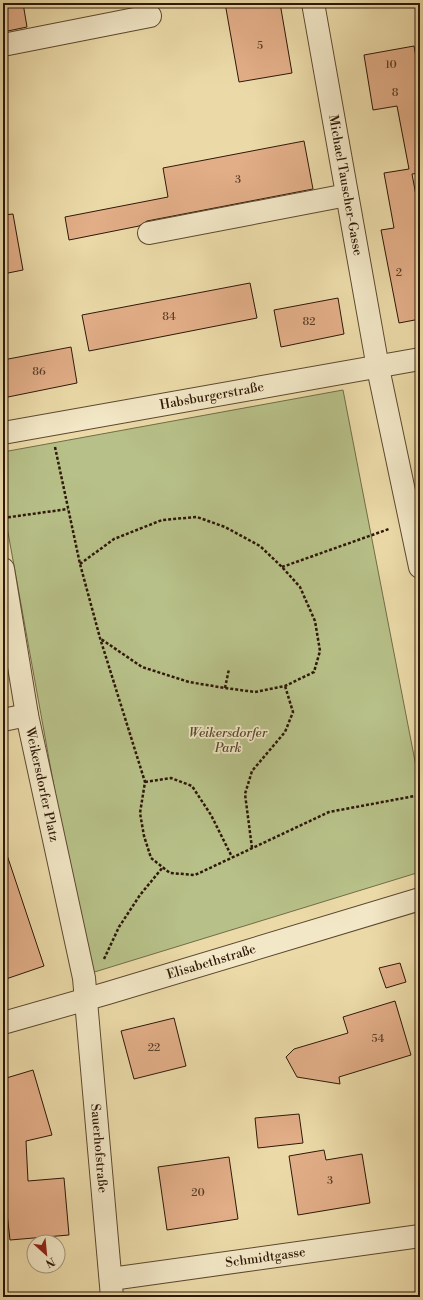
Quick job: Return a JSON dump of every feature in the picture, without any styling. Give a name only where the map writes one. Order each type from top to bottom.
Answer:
[{"type":"street","name":"Michael Tauscher-Gasse","points":[[313,3],[378,368]]},
{"type":"street","points":[[3,45],[150,16]]},
{"type":"street","points":[[149,233],[347,195]]},
{"type":"street","name":"Habsburgerstraße","points":[[3,433],[378,368],[420,359]]},
{"type":"street","points":[[378,368],[420,567]]},
{"type":"street","name":"Weikersdorfer Platz","points":[[3,569],[27,715],[84,978],[86,999]]},
{"type":"street","points":[[3,720],[27,715]]},
{"type":"street","name":"Elisabethstraße","points":[[3,1023],[420,899]]},
{"type":"street","name":"Sauerhofstraße","points":[[86,999],[112,1288]]},
{"type":"street","name":"Schmidtgasse","points":[[112,1288],[420,1236]]},
{"type":"path","points":[[50,425],[80,564],[100,638],[144,782],[140,813],[144,836],[152,858],[170,873],[195,875],[329,812],[420,794]]},
{"type":"path","points":[[3,518],[68,509]]},
{"type":"path","points":[[80,564],[114,539],[162,520],[197,517],[224,527],[260,546],[282,567],[300,587],[315,621],[320,651],[314,672],[285,686],[255,692],[189,682],[142,667],[100,638]]},
{"type":"path","points":[[282,567],[410,521]]},
{"type":"path","points":[[225,688],[229,668]]},
{"type":"path","points":[[252,848],[245,794],[252,771],[285,732],[293,712],[285,686]]},
{"type":"path","points":[[144,782],[171,778],[192,786],[211,815],[232,857]]},
{"type":"path","points":[[103,963],[119,927],[140,895],[163,867]]},
{"type":"green space","name":"Weikersdorfer Park","points":[[343,390],[420,787],[420,872],[88,974],[3,505],[3,452]]},
{"type":"building","points":[[3,3],[23,3],[27,27],[3,32]]},
{"type":"building","points":[[225,3],[280,3],[292,73],[239,82]]},
{"type":"building","points":[[414,46],[420,78],[420,173],[412,174],[420,217],[420,319],[399,323],[381,230],[394,228],[384,173],[409,169],[397,106],[373,110],[364,55]]},
{"type":"building","points":[[304,141],[313,189],[147,221],[139,226],[69,240],[65,217],[168,197],[163,168]]},
{"type":"building","points":[[13,214],[23,270],[3,274],[3,215]]},
{"type":"building","points":[[250,283],[257,318],[89,351],[82,315]]},
{"type":"building","points":[[338,298],[344,334],[281,347],[274,310]]},
{"type":"building","points":[[71,347],[77,383],[3,398],[3,360]]},
{"type":"building","points":[[3,855],[7,855],[44,966],[3,980]]},
{"type":"building","points":[[400,963],[406,982],[386,988],[379,968]]},
{"type":"building","points":[[395,1001],[411,1055],[339,1077],[340,1084],[297,1077],[286,1057],[294,1049],[348,1033],[343,1017]]},
{"type":"building","points":[[174,1018],[186,1066],[134,1079],[121,1031]]},
{"type":"building","points":[[33,1070],[52,1135],[26,1141],[28,1181],[64,1178],[69,1235],[26,1234],[26,1239],[10,1240],[3,1177],[3,1079]]},
{"type":"building","points":[[299,1114],[303,1143],[258,1148],[255,1118]]},
{"type":"building","points":[[324,1150],[326,1160],[362,1154],[370,1203],[298,1215],[289,1156]]},
{"type":"building","points":[[229,1157],[238,1219],[167,1230],[158,1167]]}]
